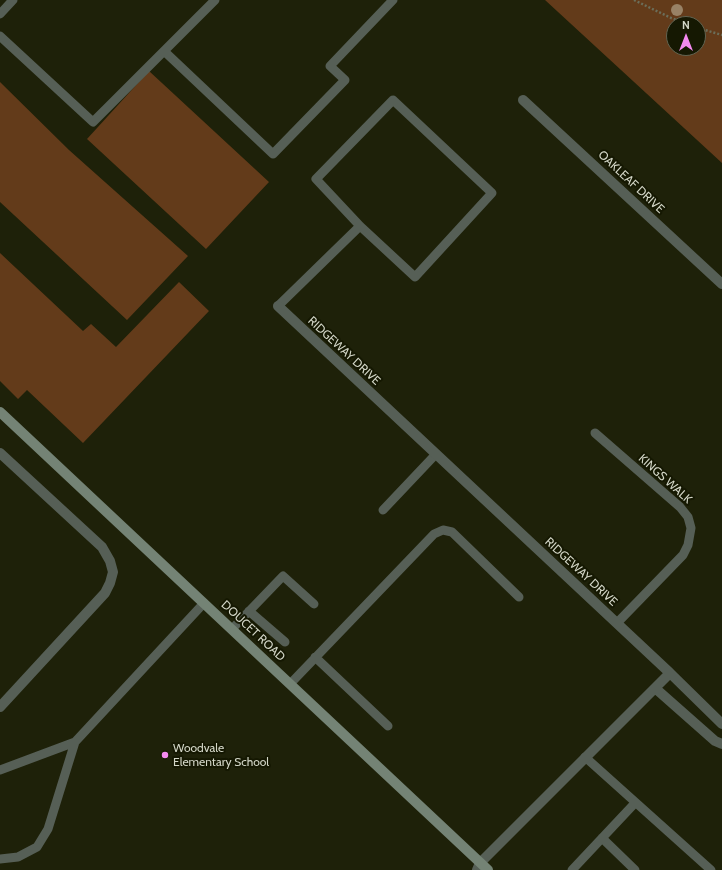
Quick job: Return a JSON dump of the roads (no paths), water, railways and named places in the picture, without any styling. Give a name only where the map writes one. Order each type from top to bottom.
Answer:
[{"type":"street","name":"OAKLEAF DRIVE","points":[[522,100],[722,284]]},
{"type":"street","name":"RIDGEWAY DRIVE","points":[[278,306],[617,623],[722,724]]},
{"type":"street","name":"DOUCET ROAD","points":[[0,412],[232,629],[482,868]]},
{"type":"street","points":[[0,453],[102,547],[110,561],[113,572],[105,593],[0,706]]},
{"type":"street","points":[[482,868],[585,758],[670,673]]},
{"type":"street","points":[[654,688],[715,741],[722,744]]},
{"type":"lane","points":[[0,14],[13,0]]},
{"type":"lane","points":[[0,36],[93,122],[215,0]]},
{"type":"lane","points":[[164,51],[273,154],[344,80],[330,66],[393,0]]},
{"type":"lane","points":[[393,100],[492,193],[415,277],[360,226],[316,179],[393,100]]},
{"type":"lane","points":[[278,306],[360,226]]},
{"type":"lane","name":"KINGS WALK","points":[[595,433],[680,507],[688,517],[691,528],[688,545],[683,555],[617,623]]},
{"type":"lane","points":[[383,510],[436,454]]},
{"type":"lane","points":[[290,684],[434,534],[443,530],[452,532],[519,597]]},
{"type":"lane","points":[[232,629],[283,576],[314,604]]},
{"type":"lane","points":[[0,859],[18,857],[36,847],[48,829],[75,742],[204,603]]},
{"type":"lane","points":[[249,611],[285,642]]},
{"type":"lane","points":[[315,657],[388,726]]},
{"type":"lane","points":[[0,770],[75,742]]},
{"type":"lane","points":[[585,758],[711,870]]},
{"type":"lane","points":[[572,870],[635,803]]},
{"type":"lane","points":[[602,838],[635,870]]},
{"type":"place","name":"Woodvale Elementary School","points":[[165,755]]}]
